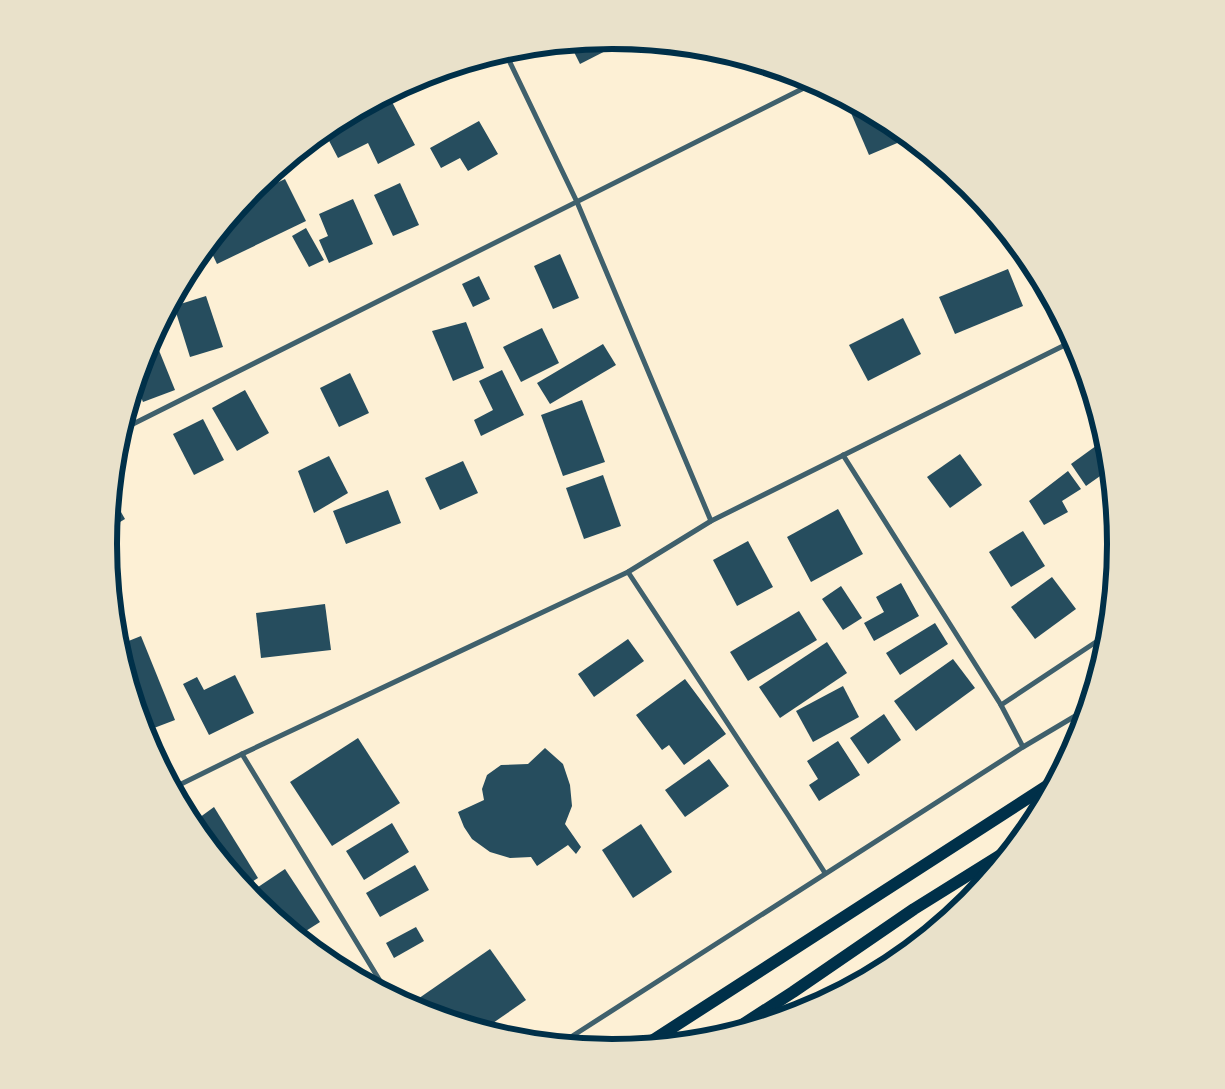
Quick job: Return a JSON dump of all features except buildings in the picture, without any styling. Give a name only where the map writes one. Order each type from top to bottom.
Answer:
[{"type":"main road","points":[[657,1038],[1044,787]]},
{"type":"main road","points":[[749,1021],[794,992],[914,909],[996,858]]},
{"type":"street","points":[[509,60],[577,202],[711,521]]},
{"type":"street","points":[[132,425],[805,87]]},
{"type":"street","points":[[179,785],[628,572],[711,521],[1066,344]]},
{"type":"street","points":[[843,455],[1001,705],[1023,747]]},
{"type":"street","points":[[628,572],[825,873]]},
{"type":"street","points":[[1001,705],[1099,640]]},
{"type":"street","points":[[569,1038],[1023,747],[1078,714]]},
{"type":"street","points":[[242,754],[381,983]]}]
